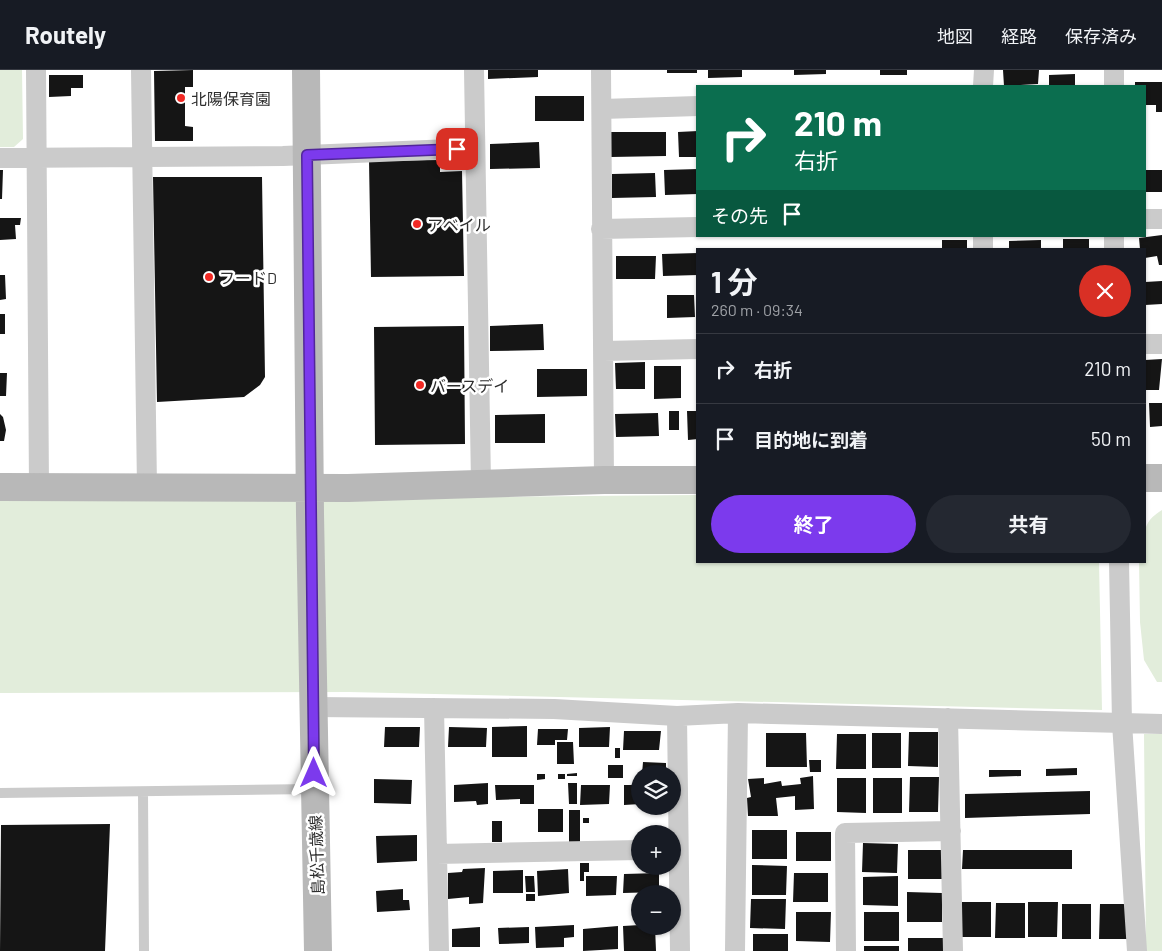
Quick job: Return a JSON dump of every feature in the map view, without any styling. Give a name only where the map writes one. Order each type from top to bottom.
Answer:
[{"type":"main road","name":"島松千歳線","points":[[306,70],[314,789],[318,951]]},
{"type":"main road","points":[[1146,478],[1162,478]]},
{"type":"main road","points":[[0,487],[310,487],[604,480],[696,480]]},
{"type":"street","points":[[36,70],[39,487]]},
{"type":"street","points":[[141,70],[147,487]]},
{"type":"street","points":[[474,70],[481,483]]},
{"type":"street","points":[[601,70],[604,480]]},
{"type":"street","points":[[983,85],[984,70]]},
{"type":"street","points":[[1114,70],[1114,85]]},
{"type":"street","points":[[602,108],[696,106]]},
{"type":"street","points":[[0,158],[307,155],[475,148]]},
{"type":"street","points":[[1146,219],[1162,219]]},
{"type":"street","points":[[601,229],[696,227]]},
{"type":"street","points":[[1146,344],[1162,344]]},
{"type":"street","points":[[604,351],[696,349]]},
{"type":"street","points":[[1119,563],[1122,723],[1137,951]]},
{"type":"street","points":[[313,707],[554,709],[677,716],[738,713],[1162,724]]},
{"type":"street","points":[[434,708],[438,951]]},
{"type":"street","points":[[735,951],[738,713]]},
{"type":"street","points":[[676,825],[677,716]]},
{"type":"street","points":[[948,718],[953,951]]},
{"type":"street","points":[[846,951],[845,833],[951,831]]},
{"type":"street","points":[[437,854],[631,850]]},
{"type":"street","points":[[677,875],[680,951]]},
{"type":"lane","points":[[0,793],[314,789]]},
{"type":"lane","points":[[143,792],[144,951]]},
{"type":"green space","points":[[0,70],[22,70],[23,139],[14,147],[0,147]]},
{"type":"green space","points":[[696,495],[696,563],[1099,563],[1102,710],[349,692],[0,693],[0,501]]},
{"type":"green space","points":[[1162,510],[1162,682],[1157,682],[1144,660],[1140,622],[1139,563],[1146,563],[1146,529],[1150,520]]},
{"type":"green space","points":[[1144,734],[1162,734],[1162,951],[1146,951]]},
{"type":"building","points":[[193,70],[193,87],[185,87],[185,126],[193,127],[193,141],[155,141],[154,71]]},
{"type":"building","points":[[488,70],[538,70],[538,77],[488,79]]},
{"type":"building","points":[[667,70],[697,70],[697,73],[667,73]]},
{"type":"building","points":[[708,70],[742,70],[742,77],[708,78]]},
{"type":"building","points":[[794,70],[826,70],[826,74],[794,75]]},
{"type":"building","points":[[880,70],[907,70],[907,75],[880,75]]},
{"type":"building","points":[[1003,70],[1039,70],[1038,84],[1004,85]]},
{"type":"building","points":[[1075,74],[1075,85],[1049,85],[1049,75]]},
{"type":"building","points":[[49,75],[83,75],[83,88],[71,88],[71,96],[49,97]]},
{"type":"building","points":[[1135,82],[1162,82],[1162,112],[1156,112],[1156,105],[1146,105],[1146,85],[1135,85]]},
{"type":"building","points":[[535,96],[584,96],[584,121],[535,121]]},
{"type":"building","points":[[696,131],[696,157],[679,157],[678,132]]},
{"type":"building","points":[[611,132],[666,132],[666,156],[611,157]]},
{"type":"building","points":[[539,142],[540,168],[490,169],[490,144]]},
{"type":"building","name":"アベイル","points":[[440,160],[440,172],[462,171],[464,276],[371,277],[369,161]]},
{"type":"building","points":[[696,169],[696,194],[665,195],[664,170]]},
{"type":"building","points":[[0,170],[3,170],[2,199],[0,199]]},
{"type":"building","points":[[1146,170],[1162,170],[1162,192],[1146,192]]},
{"type":"building","points":[[655,173],[656,197],[612,198],[612,174]]},
{"type":"building","name":"フードD","points":[[153,177],[262,177],[265,377],[260,385],[244,397],[157,402]]},
{"type":"building","points":[[0,218],[21,218],[20,225],[15,225],[16,239],[0,240]]},
{"type":"building","points":[[1162,235],[1162,265],[1159,265],[1157,256],[1146,258],[1146,248],[1140,248],[1139,238]]},
{"type":"building","points":[[1063,239],[1089,239],[1089,248],[1063,248]]},
{"type":"building","points":[[942,240],[967,240],[967,248],[942,248]]},
{"type":"building","points":[[1041,240],[1041,248],[1009,248],[1009,241]]},
{"type":"building","points":[[696,253],[696,275],[663,276],[662,254]]},
{"type":"building","points":[[616,256],[656,256],[655,279],[616,279]]},
{"type":"building","points":[[0,275],[5,275],[6,299],[0,300]]},
{"type":"building","points":[[1162,281],[1162,304],[1146,305],[1146,282]]},
{"type":"building","points":[[667,295],[694,295],[695,317],[667,318]]},
{"type":"building","points":[[0,314],[5,314],[5,334],[0,334]]},
{"type":"building","points":[[543,324],[544,350],[490,351],[490,326]]},
{"type":"building","name":"バースデイ","points":[[464,326],[465,444],[375,445],[374,327]]},
{"type":"building","points":[[1162,359],[1159,390],[1146,390],[1146,360]]},
{"type":"building","points":[[645,362],[645,389],[616,389],[615,363]]},
{"type":"building","points":[[654,366],[681,366],[681,398],[654,399]]},
{"type":"building","points":[[537,369],[587,369],[587,396],[537,397]]},
{"type":"building","points":[[0,373],[7,373],[6,396],[0,396]]},
{"type":"building","points":[[1149,403],[1162,403],[1162,426],[1150,427]]},
{"type":"building","points":[[669,411],[679,411],[679,430],[669,430]]},
{"type":"building","points":[[687,411],[696,411],[696,439],[688,440]]},
{"type":"building","points":[[658,413],[659,436],[616,437],[615,414]]},
{"type":"building","points":[[0,414],[3,417],[6,430],[4,441],[0,441]]},
{"type":"building","points":[[545,414],[545,443],[495,443],[495,415]]},
{"type":"building","points":[[527,726],[527,757],[492,757],[492,727]]},
{"type":"building","points":[[385,727],[420,727],[419,747],[384,747]]},
{"type":"building","points":[[449,727],[487,728],[486,747],[448,747]]},
{"type":"building","points":[[610,727],[609,747],[579,747],[579,728]]},
{"type":"building","points":[[538,729],[568,729],[567,740],[555,740],[555,745],[537,745]]},
{"type":"building","points":[[624,731],[661,731],[659,750],[623,750]]},
{"type":"building","points":[[909,732],[938,732],[938,767],[908,766]]},
{"type":"building","points":[[766,733],[806,733],[807,767],[766,767]]},
{"type":"building","points":[[872,733],[901,733],[901,768],[872,768]]},
{"type":"building","points":[[837,734],[866,734],[866,769],[836,769]]},
{"type":"building","points":[[557,742],[573,742],[574,764],[557,764]]},
{"type":"building","points":[[615,748],[620,748],[620,758],[615,758]]},
{"type":"building","points":[[809,760],[821,760],[821,772],[810,772]]},
{"type":"building","points":[[643,762],[666,763],[666,765],[643,765]]},
{"type":"building","points":[[608,765],[623,765],[623,778],[608,778]]},
{"type":"building","points":[[1077,768],[1077,775],[1046,776],[1046,769]]},
{"type":"building","points":[[989,770],[1021,770],[1021,776],[989,777]]},
{"type":"building","points":[[577,773],[577,776],[567,776],[567,774]]},
{"type":"building","points":[[537,774],[545,774],[545,779],[537,780]]},
{"type":"building","points":[[558,774],[565,774],[565,779],[558,779]]},
{"type":"building","points":[[813,776],[814,809],[795,810],[795,796],[776,798],[778,816],[748,816],[747,798],[751,797],[748,779],[764,778],[764,784],[781,781],[782,786],[801,784],[800,778]]},
{"type":"building","points":[[910,777],[939,777],[938,812],[909,812]]},
{"type":"building","points":[[837,778],[866,778],[866,813],[837,812]]},
{"type":"building","points":[[873,778],[902,778],[902,813],[873,813]]},
{"type":"building","points":[[374,779],[412,780],[411,804],[374,803]]},
{"type":"building","points":[[488,783],[488,804],[477,805],[476,801],[454,802],[454,785]]},
{"type":"building","points":[[568,783],[577,783],[577,804],[569,804]]},
{"type":"building","points":[[495,785],[534,785],[534,804],[520,804],[520,799],[496,800]]},
{"type":"building","points":[[581,785],[610,785],[609,804],[580,805]]},
{"type":"building","points":[[624,785],[631,785],[631,805],[624,805]]},
{"type":"building","points":[[1090,791],[1090,814],[965,818],[965,794]]},
{"type":"building","points":[[538,809],[563,809],[563,832],[538,832]]},
{"type":"building","points":[[569,810],[580,810],[580,842],[569,842]]},
{"type":"building","points":[[583,818],[589,818],[589,823],[583,823]]},
{"type":"building","points":[[492,821],[502,821],[502,842],[492,842]]},
{"type":"building","points":[[110,824],[105,951],[0,951],[1,825]]},
{"type":"building","points":[[752,830],[787,830],[787,859],[752,859]]},
{"type":"building","points":[[796,832],[831,832],[831,861],[796,861]]},
{"type":"building","points":[[417,835],[417,861],[377,863],[376,836]]},
{"type":"building","points":[[863,843],[898,844],[897,873],[862,872]]},
{"type":"building","points":[[908,850],[943,850],[943,879],[908,879]]},
{"type":"building","points":[[963,850],[1072,850],[1072,869],[962,869]]},
{"type":"building","points":[[580,863],[589,863],[589,872],[584,872],[584,881],[580,881]]},
{"type":"building","points":[[752,865],[787,866],[786,895],[752,895]]},
{"type":"building","points":[[485,868],[483,903],[469,904],[469,897],[448,899],[448,873],[462,872],[463,869]]},
{"type":"building","points":[[568,869],[569,893],[538,896],[537,871]]},
{"type":"building","points":[[523,870],[523,893],[493,893],[493,871]]},
{"type":"building","points":[[794,873],[828,873],[828,902],[793,902]]},
{"type":"building","points":[[624,874],[659,875],[659,885],[631,885],[631,893],[623,893]]},
{"type":"building","points":[[525,876],[534,876],[535,892],[526,892]]},
{"type":"building","points":[[586,876],[617,876],[616,895],[586,896]]},
{"type":"building","points":[[898,876],[898,906],[863,905],[863,877]]},
{"type":"building","points":[[403,889],[403,900],[409,900],[410,910],[377,912],[376,891]]},
{"type":"building","points":[[907,892],[942,893],[942,922],[907,922]]},
{"type":"building","points":[[526,894],[535,894],[535,901],[526,901]]},
{"type":"building","points":[[751,899],[786,899],[785,929],[750,928]]},
{"type":"building","points":[[962,902],[991,902],[991,937],[962,937]]},
{"type":"building","points":[[1028,902],[1058,902],[1057,937],[1028,937]]},
{"type":"building","points":[[996,903],[1025,903],[1025,938],[995,938]]},
{"type":"building","points":[[1062,904],[1091,904],[1091,939],[1062,939]]},
{"type":"building","points":[[1100,904],[1129,904],[1128,939],[1099,939]]},
{"type":"building","points":[[796,912],[831,912],[830,942],[796,941]]},
{"type":"building","points":[[864,912],[899,912],[899,941],[864,941]]},
{"type":"building","points":[[574,925],[574,937],[564,938],[564,947],[536,948],[535,927]]},
{"type":"building","points":[[618,926],[618,949],[583,951],[583,929]]},
{"type":"building","points":[[623,926],[631,926],[631,935],[655,935],[656,951],[624,951]]},
{"type":"building","points":[[480,927],[480,947],[452,947],[452,929]]},
{"type":"building","points":[[529,927],[529,943],[499,944],[498,928]]},
{"type":"building","points":[[753,934],[788,934],[788,951],[753,951]]},
{"type":"building","points":[[908,938],[943,938],[943,951],[908,951]]},
{"type":"building","points":[[864,946],[899,946],[899,951],[864,951]]},
{"type":"place","name":"北陽保育園","points":[[181,98]]},
{"type":"place","name":"アベイル","points":[[417,224]]},
{"type":"place","name":"フードD","points":[[209,277]]},
{"type":"place","name":"バースデイ","points":[[420,385]]},
{"type":"route","points":[[314,773],[307,155],[457,149]]}]
